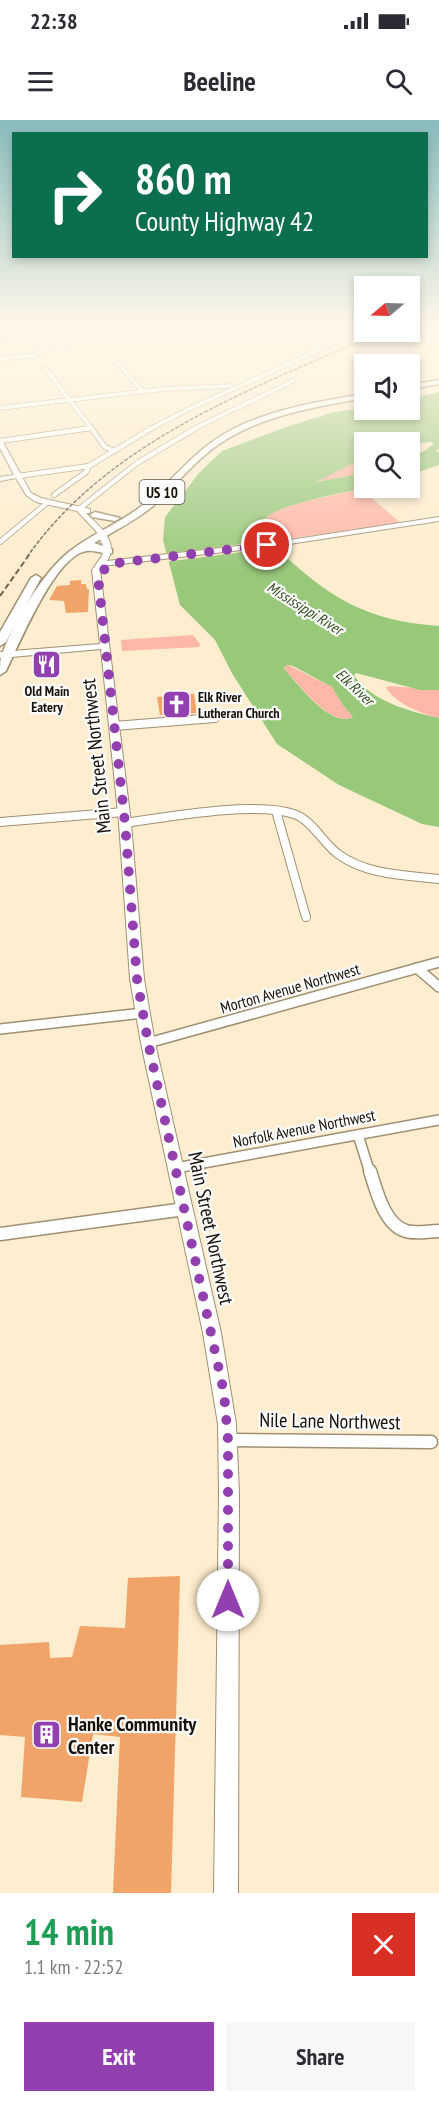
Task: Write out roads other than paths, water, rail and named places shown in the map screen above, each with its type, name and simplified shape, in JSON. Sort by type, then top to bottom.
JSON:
[{"type":"highway","name":"US 10","points":[[0,642],[42,571],[66,549],[105,532],[115,518],[145,497],[201,444],[229,425],[269,410]]},
{"type":"highway","name":"US 10","points":[[0,671],[4,654],[49,579],[76,551],[153,501],[203,452],[233,432],[282,413],[298,410]]},
{"type":"highway","points":[[95,515],[115,518]]},
{"type":"highway","points":[[76,551],[99,546],[112,553]]},
{"type":"street","points":[[77,410],[105,447],[115,451]]},
{"type":"street","points":[[0,478],[89,466],[188,410]]},
{"type":"street","points":[[79,509],[137,463],[181,435],[233,410]]},
{"type":"street","points":[[91,428],[0,442],[28,494],[95,515],[118,550],[112,553]]},
{"type":"street","points":[[54,495],[86,472],[89,466]]},
{"type":"street","points":[[0,542],[48,502]]},
{"type":"street","points":[[79,509],[105,532],[112,553],[127,562]]},
{"type":"street","points":[[105,564],[283,543],[439,519]]},
{"type":"street","name":"Main Street Northwest","points":[[112,553],[98,577],[124,817],[131,918],[143,1013],[224,1393],[228,1440],[226,1893]]},
{"type":"street","points":[[4,654],[106,646]]},
{"type":"street","points":[[114,726],[215,718]]},
{"type":"street","points":[[276,812],[306,917]]},
{"type":"street","points":[[0,822],[276,812],[302,817],[319,837],[341,856],[370,869],[391,875],[439,879]]},
{"type":"street","name":"Morton Avenue Northwest","points":[[148,1042],[439,962]]},
{"type":"street","points":[[417,968],[439,987]]},
{"type":"street","points":[[0,1029],[143,1013]]},
{"type":"street","name":"Norfolk Avenue Northwest","points":[[176,1168],[439,1120]]},
{"type":"street","points":[[358,1135],[390,1218],[402,1229],[412,1232],[439,1231]]},
{"type":"street","points":[[0,1234],[185,1209]]},
{"type":"street","name":"Nile Lane Northwest","points":[[228,1440],[431,1442]]},
{"type":"water","points":[[354,410],[354,420],[420,420],[420,410],[439,410],[439,449],[436,451],[439,453],[439,465],[420,472],[420,453],[433,444],[432,442],[420,443],[420,432],[354,432],[354,463],[316,482],[354,475],[354,491],[283,509],[265,519],[262,523],[262,531],[314,581],[350,604],[390,619],[439,626],[439,690],[420,690],[356,673],[354,675],[370,692],[392,704],[439,718],[439,827],[422,824],[339,785],[277,744],[233,675],[215,640],[180,605],[163,540],[165,517],[199,473],[222,451],[283,428],[334,412]],"holes":[[[293,666],[332,687],[353,717],[344,719],[325,711],[298,685],[284,667]]]},
{"type":"railway","points":[[27,557],[61,516],[100,480],[142,449],[211,410]]},
{"type":"railway","points":[[0,596],[29,555]]},
{"type":"place","name":"Old Main Eatery","points":[[47,664]]},
{"type":"place","name":"Elk River Lutheran Church","points":[[177,705]]},
{"type":"place","name":"Hanke Community Center","points":[[47,1735]]},
{"type":"water label","name":"Mississippi River","points":[[305,608]]},
{"type":"water label","name":"Elk River","points":[[355,687]]}]
